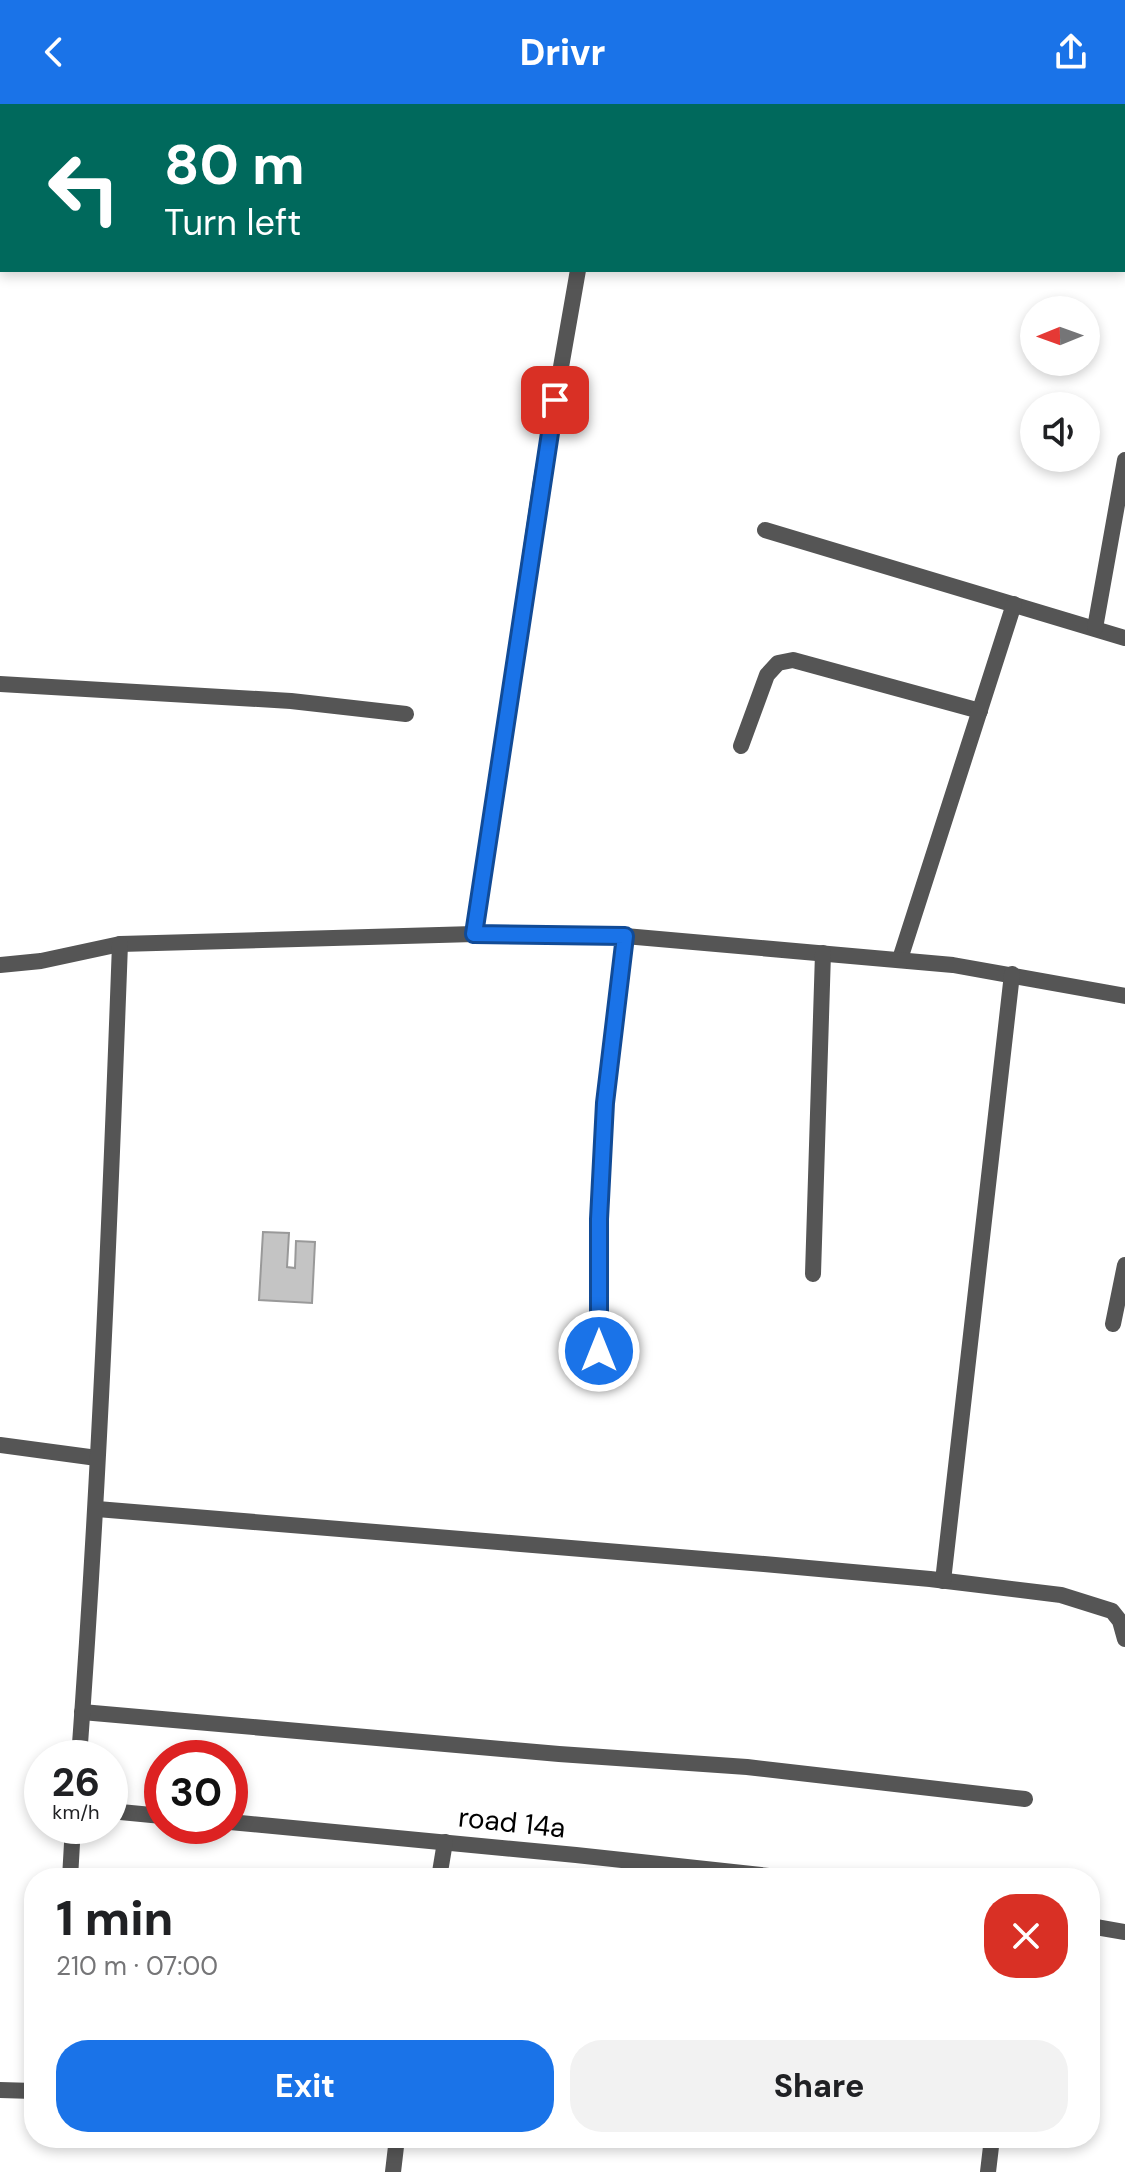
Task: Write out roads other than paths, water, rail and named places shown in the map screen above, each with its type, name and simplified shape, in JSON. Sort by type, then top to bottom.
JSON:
[{"type":"street","points":[[474,934],[541,481],[578,272]]},
{"type":"street","points":[[1095,628],[1125,460]]},
{"type":"street","points":[[765,530],[1125,638]]},
{"type":"street","points":[[900,959],[1014,604]]},
{"type":"street","points":[[741,746],[767,675],[778,663],[793,660],[980,711]]},
{"type":"street","points":[[0,684],[291,701],[406,714]]},
{"type":"street","points":[[0,965],[41,961],[120,944],[474,934],[625,936],[900,959],[1012,974],[1125,996]]},
{"type":"street","points":[[599,1351],[599,1219],[605,1103],[625,936]]},
{"type":"street","points":[[80,1740],[97,1509],[120,944]]},
{"type":"street","points":[[813,1274],[823,953]]},
{"type":"street","points":[[943,1581],[1012,974]]},
{"type":"street","points":[[1113,1324],[1125,1265]]},
{"type":"street","points":[[0,1445],[97,1458]]},
{"type":"street","points":[[97,1509],[943,1581],[1061,1595],[1112,1611],[1120,1621],[1125,1639]]},
{"type":"street","points":[[82,1712],[559,1754],[747,1767],[1025,1799]]},
{"type":"street","name":"road 14a","points":[[248,1824],[693,1868]]},
{"type":"street","points":[[441,1868],[445,1842]]},
{"type":"street","points":[[71,1868],[72,1844]]},
{"type":"street","points":[[1100,1928],[1125,1932]]},
{"type":"street","points":[[0,2090],[24,2092]]},
{"type":"street","points":[[393,2172],[396,2148]]},
{"type":"street","points":[[988,2172],[991,2148]]}]
